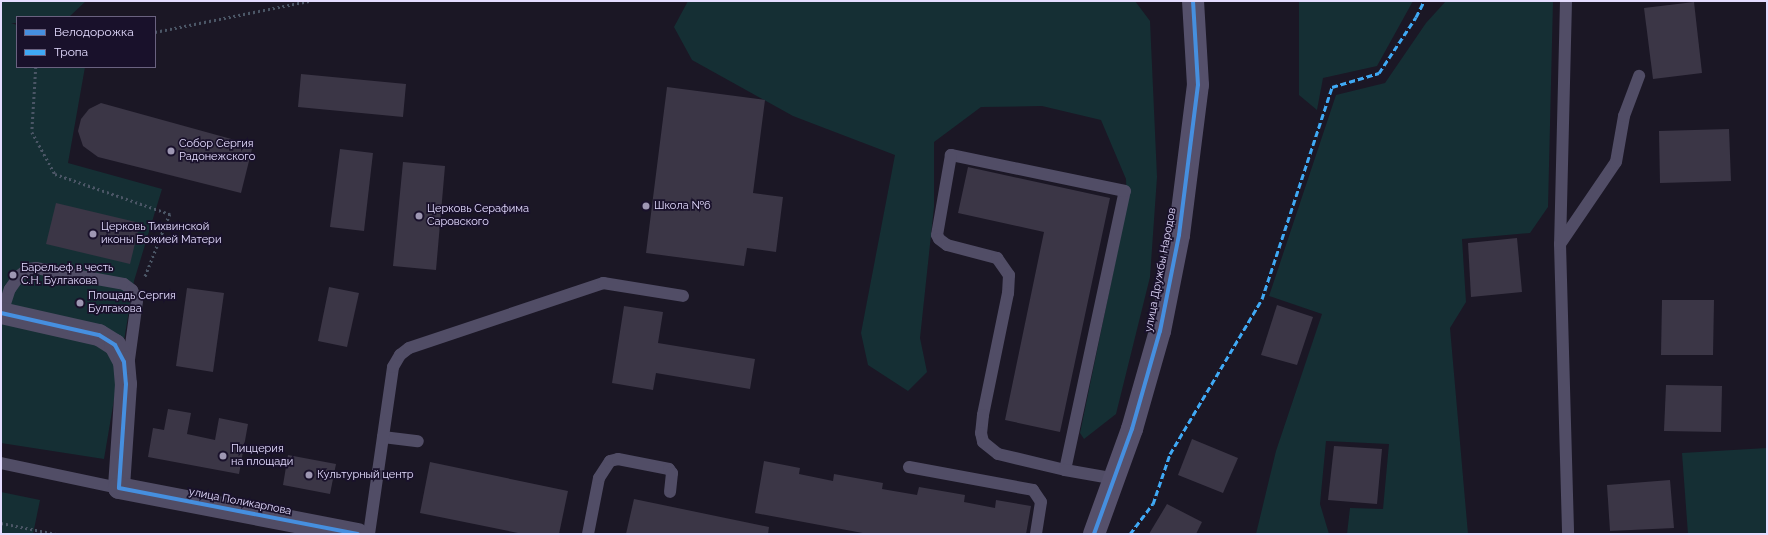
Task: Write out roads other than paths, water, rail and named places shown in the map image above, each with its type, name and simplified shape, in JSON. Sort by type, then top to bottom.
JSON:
[{"type":"street","name":"улица Дружбы Народов","points":[[1094,534],[1116,479],[1160,331],[1179,235],[1198,85],[1193,1]]},
{"type":"street","points":[[1,313],[68,327],[108,339],[115,345],[124,362],[126,384],[119,488]]},
{"type":"street","name":"улица Поликарпова","points":[[119,488],[358,534]]},
{"type":"lane","points":[[1566,1],[1560,244],[1568,534]]},
{"type":"lane","points":[[1560,244],[1616,162],[1624,116],[1639,76]]},
{"type":"lane","points":[[1065,470],[1125,191],[951,155],[937,235],[939,239],[947,245],[997,258],[1009,275],[1008,293],[983,415],[981,433],[983,442],[998,454],[1065,470],[1116,479]]},
{"type":"lane","points":[[1,313],[13,285],[22,273],[32,268],[124,284],[137,297],[126,384]]},
{"type":"lane","points":[[369,534],[393,367],[400,355],[409,348],[603,283],[683,296]]},
{"type":"lane","points":[[383,437],[418,441]]},
{"type":"lane","points":[[588,534],[599,478],[610,461],[618,459],[669,469],[672,473],[670,492]]},
{"type":"lane","points":[[1,463],[119,488]]},
{"type":"lane","points":[[909,467],[1033,490],[1041,502],[1036,534]]},
{"type":"place","name":"Собор Сергия Радонежского","points":[[171,151]]},
{"type":"place","name":"Школа №6","points":[[646,206]]},
{"type":"place","name":"Церковь Серафима Саровского","points":[[419,216]]},
{"type":"place","name":"Церковь Тихвинской иконы Божией Матери","points":[[93,234]]},
{"type":"place","name":"Барельеф в честь С.Н. Булгакова","points":[[13,275]]},
{"type":"place","name":"Площадь Сергия Булгакова","points":[[80,303]]},
{"type":"place","name":"Пиццерия на площади","points":[[223,456]]},
{"type":"place","name":"Культурный центр","points":[[309,475]]}]
